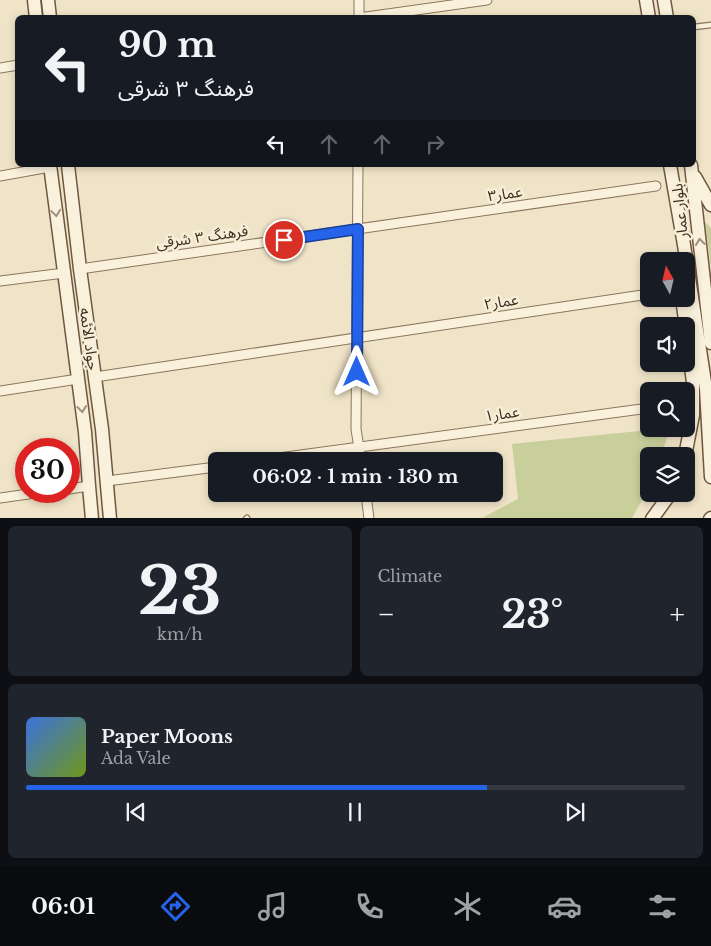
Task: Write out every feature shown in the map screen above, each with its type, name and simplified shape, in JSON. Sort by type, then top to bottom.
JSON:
[{"type":"street","points":[[34,0],[36,15]]},
{"type":"street","points":[[48,0],[50,15]]},
{"type":"street","points":[[359,0],[359,15]]},
{"type":"street","points":[[374,15],[488,0]]},
{"type":"street","points":[[646,0],[648,15]]},
{"type":"street","points":[[664,0],[666,15]]},
{"type":"street","points":[[0,68],[15,66]]},
{"type":"street","points":[[0,176],[45,167]]},
{"type":"street","name":"جواد الائمه","points":[[50,167],[85,432],[92,518]]},
{"type":"street","name":"جواد الائمه","points":[[68,167],[102,429],[110,518]]},
{"type":"street","points":[[358,167],[356,429],[360,452]]},
{"type":"street","name":"بلوار عمار","points":[[670,167],[706,389],[711,477]]},
{"type":"street","points":[[691,169],[711,206]]},
{"type":"street","name":"بلوار عمار","points":[[691,169],[711,343]]},
{"type":"street","name":"عمار۳","points":[[358,229],[656,186]]},
{"type":"street","name":"فرهنگ ۳ شرقی","points":[[80,269],[358,229]]},
{"type":"street","points":[[684,245],[684,252]]},
{"type":"street","points":[[0,281],[64,272]]},
{"type":"street","name":"عمار۲","points":[[95,377],[640,295]]},
{"type":"street","points":[[687,447],[693,414],[692,372]]},
{"type":"street","points":[[0,391],[78,379]]},
{"type":"street","name":"عمار۱","points":[[327,452],[640,409]]},
{"type":"street","points":[[106,481],[208,467]]},
{"type":"street","points":[[80,487],[88,486]]},
{"type":"street","points":[[0,498],[15,496]]},
{"type":"street","points":[[367,502],[369,518]]},
{"type":"street","points":[[652,518],[664,502]]},
{"type":"lane","points":[[696,27],[711,25]]},
{"type":"green space","points":[[705,222],[711,228],[711,267]]},
{"type":"green space","points":[[640,431],[640,437],[667,437],[664,447],[640,447],[641,502],[632,518],[482,518],[518,499],[512,444]]},
{"type":"route","points":[[284,240],[358,229],[357,372]]}]
